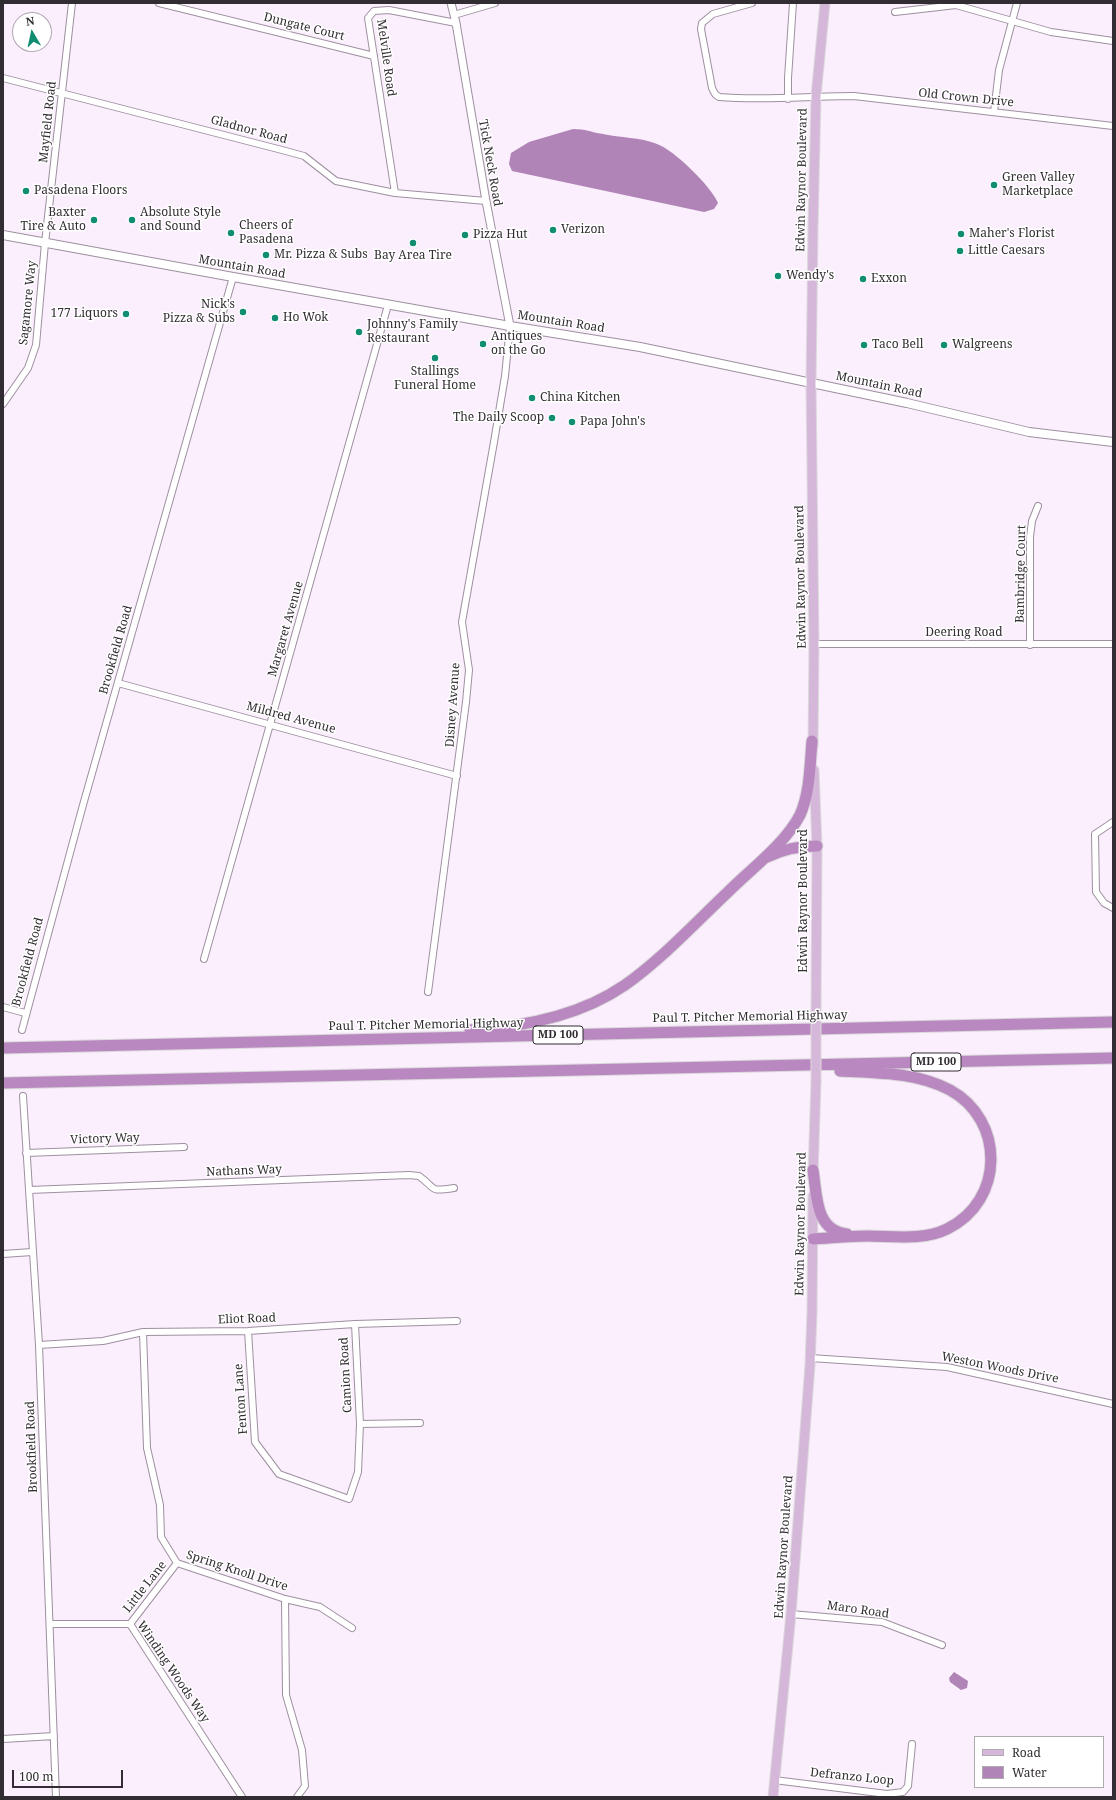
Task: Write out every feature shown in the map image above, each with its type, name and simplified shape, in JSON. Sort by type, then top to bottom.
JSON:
[{"type":"highway","points":[[206,1044],[475,1030],[527,1024],[558,1016],[600,999],[624,985],[648,966],[761,860],[794,825],[801,813],[806,794],[812,741]]},
{"type":"highway","points":[[761,860],[786,850],[804,846],[817,846]]},
{"type":"highway","name":"Paul T. Pitcher Memorial Highway","points":[[3,1048],[1113,1022]]},
{"type":"highway","name":"MD 100","points":[[3,1083],[1113,1058]]},
{"type":"highway","points":[[760,1067],[916,1078],[934,1082],[964,1099],[975,1110],[985,1125],[990,1141],[992,1158],[986,1188],[980,1199],[961,1221],[948,1229],[936,1234],[920,1237],[865,1236],[813,1239]]},
{"type":"highway","points":[[813,1170],[821,1215],[824,1223],[829,1228],[839,1233],[865,1236]]},
{"type":"main road","name":"Edwin Raynor Boulevard","points":[[772,1797],[791,1614],[812,1312],[813,1170],[816,1082],[817,846],[812,741],[814,644],[811,383],[816,96],[824,3]]},
{"type":"main road","name":"Mountain Road","points":[[3,235],[388,305],[640,347],[953,413],[1029,432],[1113,442]]},
{"type":"street","name":"Mayfield Road","points":[[45,243],[72,3]]},
{"type":"street","name":"Dungate Court","points":[[159,3],[374,56]]},
{"type":"street","name":"Tick Neck Road","points":[[451,3],[456,23],[486,201],[510,326]]},
{"type":"street","points":[[454,15],[495,3]]},
{"type":"street","name":"Old Crown Drive","points":[[752,3],[713,14],[702,23],[701,29],[714,94],[719,97],[788,99],[816,96],[854,96],[1113,126]]},
{"type":"street","points":[[788,99],[793,3]]},
{"type":"street","points":[[994,112],[999,70],[1017,3]]},
{"type":"street","points":[[895,12],[956,6],[1051,32],[1113,41]]},
{"type":"street","name":"Melville Road","points":[[395,193],[368,18],[374,11],[389,10],[456,23]]},
{"type":"street","name":"Gladnor Road","points":[[3,78],[304,156],[336,181],[395,193],[486,201]]},
{"type":"street","name":"Sagamore Way","points":[[3,404],[28,368],[36,345],[45,243]]},
{"type":"street","name":"Brookfield Road","points":[[22,1030],[25,1013],[233,277]]},
{"type":"street","name":"Margaret Avenue","points":[[204,959],[388,305]]},
{"type":"street","name":"Disney Avenue","points":[[428,992],[457,776],[469,670],[462,622],[505,376],[510,326]]},
{"type":"street","name":"Bambridge Court","points":[[1030,644],[1030,537],[1032,521],[1038,506]]},
{"type":"street","name":"Deering Road","points":[[814,644],[1113,644]]},
{"type":"street","name":"Mildred Avenue","points":[[118,683],[457,776]]},
{"type":"street","points":[[1113,822],[1095,834],[1096,892],[1104,903],[1113,908]]},
{"type":"street","points":[[3,1007],[25,1013]]},
{"type":"street","name":"Brookfield Road","points":[[22,1096],[39,1345],[51,1624],[56,1797]]},
{"type":"street","name":"Victory Way","points":[[26,1153],[184,1147]]},
{"type":"street","name":"Nathans Way","points":[[29,1190],[410,1175],[419,1176],[432,1189],[437,1191],[454,1188]]},
{"type":"street","points":[[3,1254],[32,1252]]},
{"type":"street","name":"Eliot Road","points":[[39,1345],[103,1341],[142,1332],[248,1332],[355,1324],[457,1321]]},
{"type":"street","name":"Camion Road","points":[[355,1324],[360,1424]]},
{"type":"street","name":"Spring Knoll Drive","points":[[142,1332],[146,1448],[160,1505],[161,1537],[178,1563],[285,1599],[320,1607],[352,1628]]},
{"type":"street","name":"Fenton Lane","points":[[248,1332],[255,1442],[279,1474],[349,1498],[358,1472],[360,1424]]},
{"type":"street","name":"Weston Woods Drive","points":[[810,1358],[948,1367],[1113,1404]]},
{"type":"street","points":[[360,1424],[420,1423]]},
{"type":"street","name":"Little Lane","points":[[130,1624],[178,1563]]},
{"type":"street","points":[[285,1599],[286,1696],[302,1750],[305,1786],[297,1797]]},
{"type":"street","name":"Maro Road","points":[[791,1614],[882,1622],[942,1646]]},
{"type":"street","name":"Winding Woods Way","points":[[51,1624],[130,1624],[242,1797]]},
{"type":"street","points":[[3,1739],[54,1736]]},
{"type":"street","name":"Defranzo Loop","points":[[774,1780],[887,1794],[903,1792],[908,1786],[912,1744]]},
{"type":"water","points":[[573,129],[644,140],[657,144],[673,153],[691,169],[708,187],[718,203],[714,209],[704,212],[512,171],[509,164],[511,153],[529,142]]},
{"type":"water","points":[[954,1672],[968,1681],[967,1688],[961,1690],[950,1682],[949,1678]]},
{"type":"place","name":"Green Valley Marketplace","points":[[994,185]]},
{"type":"place","name":"Pasadena Floors","points":[[26,191]]},
{"type":"place","name":"Baxter Tire & Auto","points":[[94,220]]},
{"type":"place","name":"Absolute Style and Sound","points":[[132,220]]},
{"type":"place","name":"Verizon","points":[[553,230]]},
{"type":"place","name":"Cheers of Pasadena","points":[[231,233]]},
{"type":"place","name":"Maher's Florist","points":[[961,234]]},
{"type":"place","name":"Pizza Hut","points":[[465,235]]},
{"type":"place","name":"Bay Area Tire","points":[[413,243]]},
{"type":"place","name":"Little Caesars","points":[[960,251]]},
{"type":"place","name":"Mr. Pizza & Subs","points":[[266,255]]},
{"type":"place","name":"Wendy's","points":[[778,276]]},
{"type":"place","name":"Exxon","points":[[863,279]]},
{"type":"place","name":"Nick's Pizza & Subs","points":[[243,312]]},
{"type":"place","name":"177 Liquors","points":[[126,314]]},
{"type":"place","name":"Ho Wok","points":[[275,318]]},
{"type":"place","name":"Johnny's Family Restaurant","points":[[359,332]]},
{"type":"place","name":"Antiques on the Go","points":[[483,344]]},
{"type":"place","name":"Taco Bell","points":[[864,345]]},
{"type":"place","name":"Walgreens","points":[[944,345]]},
{"type":"place","name":"Stallings Funeral Home","points":[[435,358]]},
{"type":"place","name":"China Kitchen","points":[[532,398]]},
{"type":"place","name":"The Daily Scoop","points":[[552,418]]},
{"type":"place","name":"Papa John's","points":[[572,422]]}]
